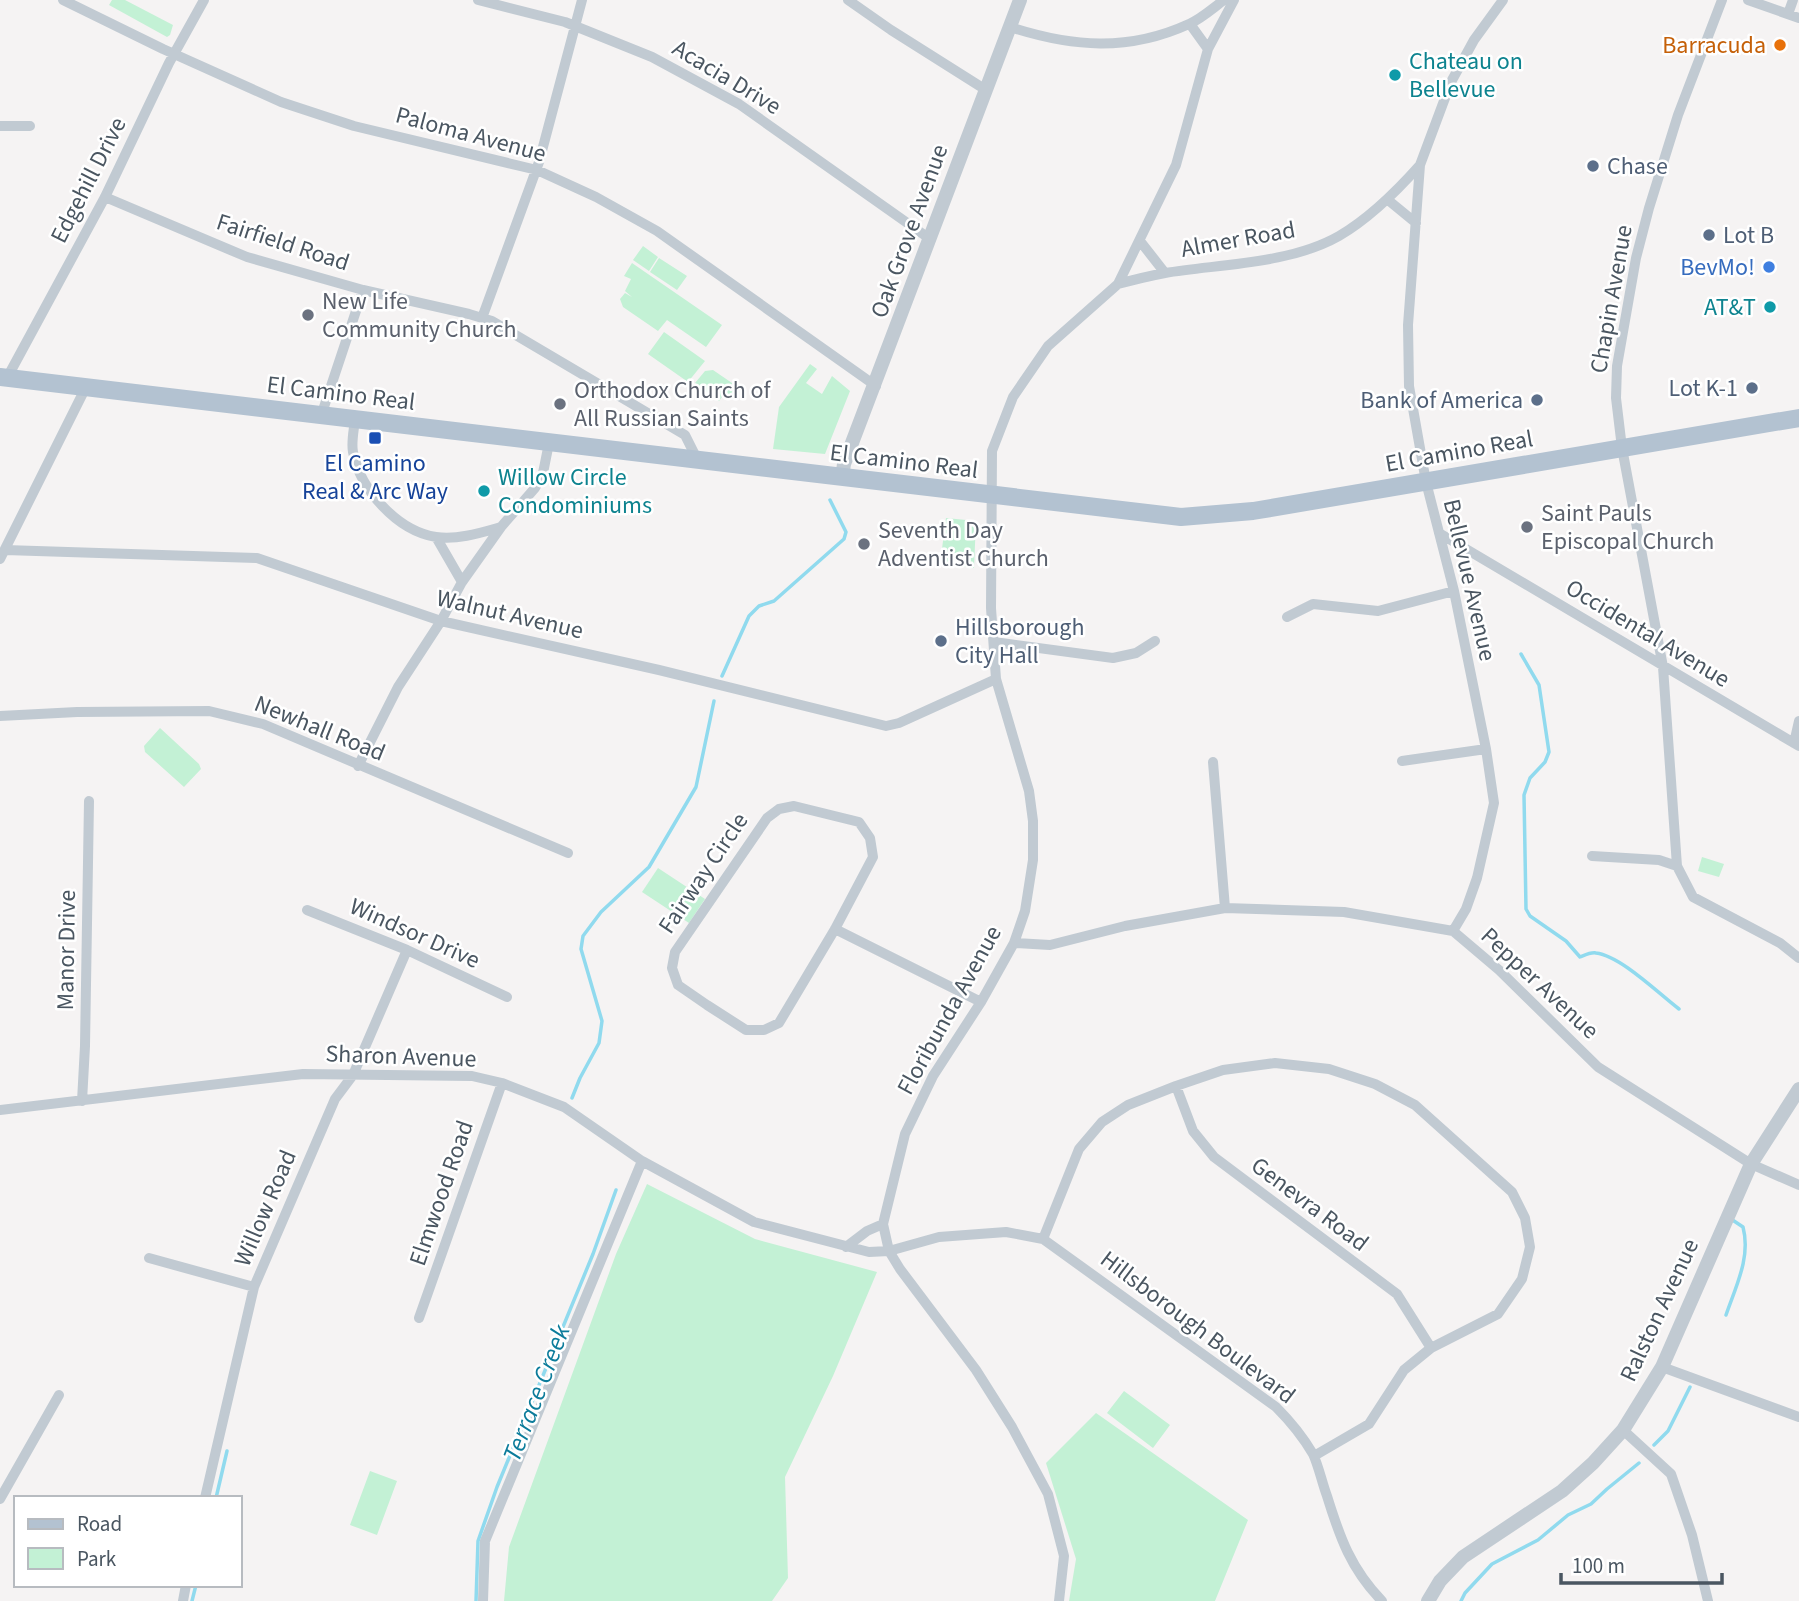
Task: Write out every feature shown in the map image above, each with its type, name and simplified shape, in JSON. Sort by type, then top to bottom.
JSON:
[{"type":"main road","name":"El Camino Real","points":[[4,378],[1158,516],[1205,516],[1253,511],[1799,418]]},
{"type":"street","name":"Paloma Avenue","points":[[63,0],[281,102],[354,126],[537,170],[596,197],[657,231],[876,386]]},
{"type":"street","name":"Edgehill Drive","points":[[4,378],[105,197],[174,54],[204,0]]},
{"type":"street","name":"Acacia Drive","points":[[478,0],[565,22],[652,57],[739,104],[930,239]]},
{"type":"street","points":[[482,318],[537,170],[582,0]]},
{"type":"street","points":[[848,0],[986,90]]},
{"type":"street","name":"Oak Grove Avenue","points":[[842,478],[844,464],[876,386],[1020,0]]},
{"type":"street","points":[[1010,27],[1043,38],[1112,44],[1142,40],[1190,24],[1224,0]]},
{"type":"street","name":"Floribunda Avenue","points":[[1059,1601],[1064,1556],[1048,1494],[1012,1427],[976,1370],[889,1251],[883,1224],[905,1134],[933,1076],[981,1002],[1014,943],[1025,911],[1033,860],[1033,821],[1029,791],[996,679],[991,608],[992,451],[1013,397],[1048,345],[1118,284],[1176,165],[1208,49],[1234,0]]},
{"type":"street","name":"Bellevue Avenue","points":[[1453,931],[1466,909],[1477,878],[1494,803],[1486,749],[1454,591],[1426,482],[1409,386],[1408,325],[1420,165],[1451,82],[1474,40],[1503,0]]},
{"type":"street","name":"Chapin Avenue","points":[[1676,866],[1663,667],[1622,448],[1616,398],[1617,366],[1636,258],[1678,115],[1722,0]]},
{"type":"street","points":[[1748,0],[1793,16],[1793,0]]},
{"type":"street","points":[[1190,24],[1208,49]]},
{"type":"street","points":[[0,126],[30,126]]},
{"type":"street","name":"Almer Road","points":[[1118,284],[1165,273],[1295,253],[1338,237],[1388,201],[1420,165]]},
{"type":"street","name":"Fairfield Road","points":[[105,197],[247,257],[363,290],[492,321],[685,435],[698,460]]},
{"type":"street","points":[[1388,201],[1416,223]]},
{"type":"street","name":"Almer Road","points":[[1140,242],[1165,273]]},
{"type":"street","points":[[321,415],[363,290]]},
{"type":"street","points":[[3,554],[86,387]]},
{"type":"street","points":[[355,419],[352,449],[360,474],[377,502],[404,524],[436,537],[468,536],[501,527]]},
{"type":"street","points":[[358,766],[398,687],[441,621],[462,582],[501,527],[535,488],[542,473],[549,443]]},
{"type":"street","name":"Occidental Avenue","points":[[1439,533],[1797,745]]},
{"type":"street","points":[[436,537],[462,582]]},
{"type":"street","name":"Walnut Avenue","points":[[3,554],[257,558],[441,621],[659,670],[886,726],[899,723],[996,679]]},
{"type":"street","points":[[1287,617],[1313,604],[1378,611],[1454,591]]},
{"type":"street","points":[[994,642],[1112,658],[1136,653],[1155,641]]},
{"type":"street","name":"Newhall Road","points":[[0,716],[77,712],[209,711],[263,724],[568,853]]},
{"type":"street","points":[[1797,745],[1799,721]]},
{"type":"street","points":[[1402,761],[1486,749]]},
{"type":"street","points":[[1213,762],[1225,908]]},
{"type":"street","name":"Manor Drive","points":[[82,1101],[89,801]]},
{"type":"street","name":"Fairway Circle","points":[[794,806],[859,822],[870,838],[873,857],[835,929],[779,1023],[764,1030],[746,1030],[707,1005],[678,985],[672,968],[675,952],[767,818],[779,809],[794,806]]},
{"type":"street","points":[[1592,856],[1659,860],[1676,866],[1693,897],[1780,943],[1799,958]]},
{"type":"street","name":"Pepper Avenue","points":[[1014,943],[1050,945],[1125,926],[1225,908],[1344,912],[1453,931],[1499,970],[1598,1066],[1751,1164],[1799,1185]]},
{"type":"street","name":"Windsor Drive","points":[[307,910],[407,950],[507,997]]},
{"type":"street","points":[[835,929],[981,1002]]},
{"type":"street","name":"Willow Road","points":[[205,1496],[254,1287],[335,1099],[353,1075],[407,950]]},
{"type":"street","points":[[1044,1239],[1079,1149],[1102,1122],[1128,1105],[1176,1086],[1223,1070],[1275,1063],[1329,1069],[1375,1084],[1415,1105],[1512,1192],[1525,1218],[1530,1247],[1521,1279],[1498,1314],[1431,1348],[1404,1370],[1369,1424],[1314,1456]]},
{"type":"street","name":"Sharon Avenue","points":[[0,1110],[303,1074],[472,1076],[502,1083],[564,1107],[642,1161],[754,1222],[869,1252],[889,1251]]},
{"type":"street","name":"Elmwood Road","points":[[419,1318],[502,1083]]},
{"type":"street","name":"Genevra Road","points":[[1176,1086],[1193,1131],[1214,1157],[1397,1294],[1431,1348]]},
{"type":"street","name":"Ralston Avenue","points":[[1429,1601],[1440,1581],[1464,1557],[1562,1491],[1593,1463],[1623,1430],[1662,1367],[1751,1164],[1799,1089]]},
{"type":"street","points":[[483,1601],[485,1541],[642,1161]]},
{"type":"street","points":[[846,1247],[867,1231],[883,1224]]},
{"type":"street","name":"Hillsborough Boulevard","points":[[889,1251],[939,1237],[1006,1232],[1044,1239],[1276,1407],[1291,1422],[1314,1456],[1346,1552],[1370,1589],[1382,1601]]},
{"type":"street","points":[[149,1258],[254,1287]]},
{"type":"street","points":[[1662,1367],[1799,1418]]},
{"type":"street","points":[[0,1499],[60,1395]]},
{"type":"street","points":[[1623,1430],[1671,1474],[1692,1535],[1708,1601]]},
{"type":"green space","points":[[112,0],[125,0],[173,25],[170,35],[167,37],[109,5]]},
{"type":"green space","points":[[643,246],[658,257],[649,271],[633,260]]},
{"type":"green space","points":[[659,258],[687,276],[677,290],[650,272]]},
{"type":"green space","points":[[632,263],[722,325],[706,347],[667,320],[658,331],[623,307],[620,299],[625,293],[632,297],[625,291],[631,279],[624,276]]},
{"type":"green space","points":[[664,332],[705,361],[688,382],[648,354]]},
{"type":"green space","points":[[810,364],[817,369],[806,383],[822,394],[832,376],[850,391],[825,454],[773,449],[779,407]]},
{"type":"green space","points":[[713,370],[732,383],[733,391],[729,397],[722,397],[719,401],[695,383],[705,371]]},
{"type":"green space","points":[[946,518],[976,521],[974,568],[940,564]]},
{"type":"green space","points":[[160,728],[199,764],[201,769],[184,787],[145,752],[144,746]]},
{"type":"green space","points":[[1702,857],[1724,864],[1719,877],[1698,871]]},
{"type":"green space","points":[[658,868],[705,899],[689,923],[642,892]]},
{"type":"green space","points":[[647,1184],[755,1239],[877,1272],[833,1376],[785,1477],[788,1578],[772,1601],[504,1601],[509,1547],[616,1254]]},
{"type":"green space","points":[[1124,1391],[1170,1425],[1153,1448],[1107,1413]]},
{"type":"green space","points":[[1096,1413],[1248,1520],[1215,1601],[1069,1601],[1076,1559],[1046,1463]]},
{"type":"green space","points":[[370,1471],[397,1481],[377,1535],[350,1525]]},
{"type":"waterway","name":"Terrace Creek","points":[[722,676],[749,616],[759,606],[774,601],[844,539],[846,532],[830,500]]},
{"type":"waterway","points":[[1521,654],[1539,685],[1549,752],[1545,762],[1530,778],[1524,795],[1526,909],[1530,916],[1566,941],[1580,957],[1596,953],[1617,961],[1679,1009]]},
{"type":"waterway","name":"Terrace Creek","points":[[572,1098],[599,1043],[602,1021],[581,949],[583,936],[601,912],[649,867],[696,787],[714,701]]},
{"type":"waterway","name":"Terrace Creek","points":[[476,1601],[478,1541],[616,1190]]},
{"type":"waterway","points":[[1726,1315],[1741,1271],[1745,1249],[1743,1227],[1731,1219]]},
{"type":"waterway","points":[[1654,1445],[1668,1431],[1690,1387]]},
{"type":"waterway","points":[[216,1496],[227,1451]]},
{"type":"waterway","points":[[1461,1601],[1492,1564],[1538,1540],[1568,1515],[1591,1504],[1639,1463]]},
{"type":"waterway","points":[[192,1601],[196,1587]]},
{"type":"place","name":"Barracuda","points":[[1780,45]]},
{"type":"place","name":"Chateau on Bellevue","points":[[1395,75]]},
{"type":"place","name":"Chase","points":[[1593,166]]},
{"type":"place","name":"Lot B","points":[[1709,235]]},
{"type":"place","name":"BevMo!","points":[[1769,267]]},
{"type":"place","name":"AT&T","points":[[1770,307]]},
{"type":"place","name":"New Life Community Church","points":[[308,315]]},
{"type":"place","name":"Lot K-1","points":[[1752,388]]},
{"type":"place","name":"Bank of America","points":[[1537,400]]},
{"type":"place","name":"Orthodox Church of All Russian Saints","points":[[560,404]]},
{"type":"place","name":"El Camino Real & Arc Way","points":[[375,438]]},
{"type":"place","name":"Willow Circle Condominiums","points":[[484,491]]},
{"type":"place","name":"Saint Pauls Episcopal Church","points":[[1527,527]]},
{"type":"place","name":"Seventh Day Adventist Church","points":[[864,544]]},
{"type":"place","name":"Hillsborough City Hall","points":[[941,641]]}]
